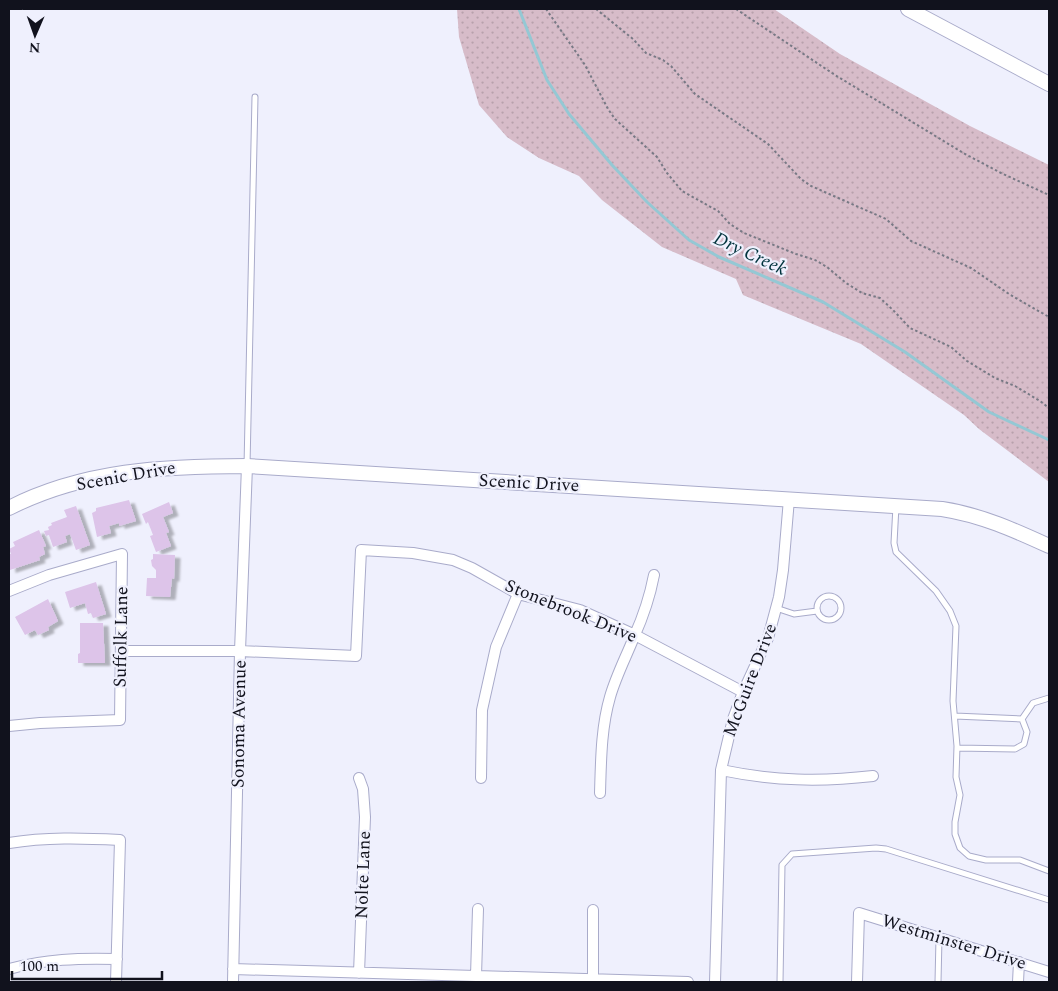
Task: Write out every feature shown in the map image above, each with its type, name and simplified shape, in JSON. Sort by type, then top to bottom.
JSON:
[{"type":"main road","points":[[908,9],[1049,84]]},
{"type":"main road","name":"Scenic Drive","points":[[9,508],[52,490],[122,472],[187,466],[247,466],[942,509],[984,518],[1009,527],[1049,546]]},
{"type":"street","name":"Sonoma Avenue","points":[[233,982],[240,651],[247,466]]},
{"type":"street","name":"McGuire Drive","points":[[715,982],[721,770],[733,719],[743,692],[768,638],[776,608],[783,570],[788,499]]},
{"type":"street","name":"Stonebrook Drive","points":[[240,651],[356,656],[361,550],[413,552],[453,560],[472,568],[518,594],[580,610],[635,635],[743,692]]},
{"type":"street","name":"Suffolk Lane","points":[[9,591],[49,576],[122,554],[120,720],[9,726]]},
{"type":"street","points":[[600,793],[602,740],[610,698],[618,672],[649,599],[654,575]]},
{"type":"street","points":[[481,778],[480,737],[482,710],[496,647],[518,594]]},
{"type":"street","points":[[121,651],[240,651]]},
{"type":"street","points":[[721,770],[746,776],[803,781],[840,780],[873,776]]},
{"type":"street","name":"Nolte Lane","points":[[359,778],[363,789],[365,817],[359,972]]},
{"type":"street","points":[[9,843],[60,837],[120,840],[116,982]]},
{"type":"street","points":[[476,976],[478,909]]},
{"type":"street","points":[[593,910],[593,980]]},
{"type":"street","name":"Westminster Drive","points":[[856,982],[859,914],[1049,972]]},
{"type":"street","points":[[9,970],[54,959],[117,959]]},
{"type":"street","points":[[1018,982],[1019,962]]},
{"type":"street","points":[[233,969],[688,982]]},
{"type":"lane","points":[[247,466],[255,97]]},
{"type":"lane","points":[[896,506],[894,543],[896,552],[936,591],[950,611],[956,626],[953,701],[957,748],[956,777],[960,795],[955,822],[955,834],[960,848],[969,856],[986,860],[1020,860],[1049,871]]},
{"type":"lane","points":[[825,596],[834,597],[840,604],[839,613],[832,619],[823,618],[817,611],[818,602],[825,596]]},
{"type":"lane","points":[[776,608],[794,614],[817,611]]},
{"type":"lane","points":[[1022,719],[1033,703],[1049,698]]},
{"type":"lane","points":[[955,716],[1022,719]]},
{"type":"lane","points":[[957,748],[1015,749],[1024,744],[1027,732],[1022,719]]},
{"type":"lane","points":[[780,982],[782,865],[792,854],[876,848],[1049,900]]},
{"type":"lane","points":[[938,982],[940,938]]},
{"type":"path","points":[[546,9],[585,65],[615,119],[657,158],[666,173],[682,191],[718,211],[730,224],[744,232],[815,260],[862,293],[880,298],[910,328],[951,347],[988,374],[1015,386],[1049,408]]},
{"type":"path","points":[[596,9],[646,53],[663,60],[671,66],[695,94],[768,144],[811,186],[886,219],[911,241],[971,268],[1009,294],[1049,316]]},
{"type":"path","points":[[736,9],[835,75],[966,154],[1049,195]]},
{"type":"shaded area","points":[[457,9],[774,9],[840,54],[970,126],[1049,165],[1049,482],[979,429],[964,415],[861,344],[743,295],[736,279],[662,247],[602,200],[579,176],[539,158],[507,137],[479,105],[459,37]]},
{"type":"building","points":[[129,500],[136,521],[119,526],[119,523],[109,526],[111,533],[97,537],[92,513],[96,511],[96,508]]},
{"type":"building","points":[[169,502],[173,513],[163,517],[169,532],[166,533],[171,546],[156,552],[150,536],[153,535],[148,522],[146,524],[142,514]]},
{"type":"building","points":[[76,506],[90,545],[76,550],[70,534],[65,536],[67,542],[53,547],[49,535],[46,536],[44,531],[49,530],[48,527],[52,525],[51,523],[67,517],[64,510]]},
{"type":"building","points":[[39,530],[46,546],[43,547],[45,554],[39,557],[40,560],[10,570],[9,554],[11,554],[9,549],[15,546],[13,542]]},
{"type":"building","points":[[153,554],[175,555],[174,579],[172,578],[170,597],[146,596],[147,578],[156,578],[156,570],[152,566],[151,560],[153,559]]},
{"type":"building","points":[[96,582],[106,614],[93,618],[91,613],[88,614],[85,603],[70,608],[65,592]]},
{"type":"building","points":[[48,599],[58,621],[48,627],[49,630],[38,635],[35,630],[25,635],[15,617]]},
{"type":"building","points":[[80,623],[103,623],[105,663],[78,663]]},
{"type":"waterway","name":"Dry Creek","points":[[519,9],[547,80],[569,114],[612,165],[647,202],[689,240],[719,257],[823,302],[905,352],[989,412],[1049,440]]}]
